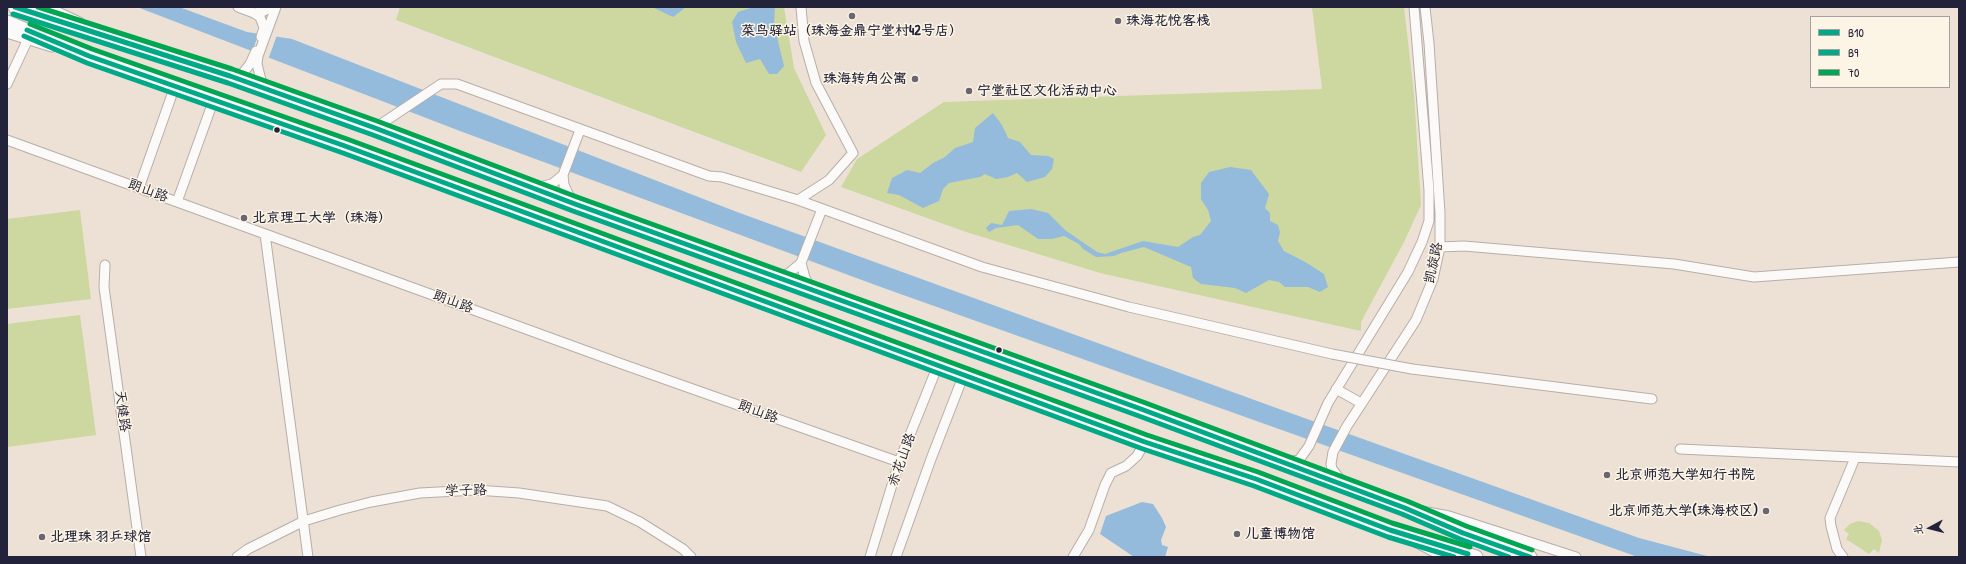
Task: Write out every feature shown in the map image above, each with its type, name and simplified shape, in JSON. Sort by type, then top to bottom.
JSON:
[{"type":"highway","points":[[15,7],[267,89],[575,204],[1134,406],[1405,508],[1463,533],[1530,557]]},
{"type":"highway","points":[[7,22],[89,56],[345,146],[1145,442],[1256,479],[1390,530],[1476,557]]},
{"type":"main road","points":[[45,7],[97,33]]},
{"type":"main road","points":[[7,32],[89,56]]},
{"type":"street","points":[[238,7],[260,17],[266,29]]},
{"type":"street","points":[[254,13],[262,12],[272,7]]},
{"type":"street","points":[[230,76],[243,73],[256,55],[276,7]]},
{"type":"street","points":[[798,200],[829,180],[853,153],[816,83],[804,41],[801,7]]},
{"type":"street","name":"凯旋路","points":[[1280,462],[1299,460],[1309,446],[1336,389],[1408,272],[1422,242],[1429,221],[1429,190],[1414,7]]},
{"type":"street","name":"凯旋路","points":[[1346,487],[1332,469],[1331,464],[1333,452],[1361,403],[1416,320],[1433,279],[1440,247],[1440,213],[1429,43],[1425,7]]},
{"type":"street","points":[[7,84],[28,39]]},
{"type":"street","points":[[256,55],[261,80],[267,89]]},
{"type":"street","points":[[374,128],[400,113],[420,97],[442,84],[457,84],[709,176],[722,177],[798,200],[982,267],[1129,307],[1332,354],[1412,369],[1652,399]]},
{"type":"street","points":[[138,188],[175,86]]},
{"type":"street","points":[[177,202],[214,100]]},
{"type":"street","points":[[575,204],[570,198],[564,185],[564,173],[580,130]]},
{"type":"street","name":"朗山路","points":[[7,140],[622,364],[899,462]]},
{"type":"street","points":[[535,188],[552,184],[564,173]]},
{"type":"street","points":[[775,276],[788,274],[800,263],[822,209]]},
{"type":"street","points":[[265,234],[308,557]]},
{"type":"street","points":[[1440,247],[1464,246],[1674,264],[1754,277],[1959,262]]},
{"type":"street","points":[[800,263],[805,278],[811,289]]},
{"type":"street","name":"天健路","points":[[105,265],[104,287],[141,557]]},
{"type":"street","name":"赤花山路","points":[[870,557],[899,462],[938,365]]},
{"type":"street","points":[[896,557],[931,459],[964,374]]},
{"type":"street","points":[[1336,389],[1361,403]]},
{"type":"street","points":[[1073,557],[1089,530],[1105,485],[1111,473],[1126,466],[1138,456],[1145,442]]},
{"type":"street","points":[[1680,449],[1959,462]]},
{"type":"street","points":[[1843,557],[1837,548],[1830,518],[1855,458]]},
{"type":"street","name":"学子路","points":[[237,557],[248,549],[304,521],[371,502],[420,493],[476,490],[512,493],[607,506],[640,522],[683,549],[691,557]]},
{"type":"street","points":[[1405,508],[1450,516],[1576,557]]},
{"type":"street","points":[[1390,530],[1444,557]]},
{"type":"green space","points":[[400,7],[784,7],[794,68],[826,135],[801,172],[396,20]]},
{"type":"green space","points":[[1312,7],[1404,7],[1414,94],[1421,205],[1404,242],[1361,322],[1361,331],[1100,273],[966,232],[841,187],[857,159],[944,102],[1322,89]]},
{"type":"green space","points":[[80,210],[91,299],[7,309],[7,219]]},
{"type":"green space","points":[[80,315],[96,435],[7,447],[7,324]]},
{"type":"green space","points":[[1858,521],[1869,523],[1879,531],[1882,540],[1879,553],[1874,549],[1869,554],[1846,539],[1849,534],[1844,530],[1850,524]]},
{"type":"water","points":[[137,7],[179,7],[247,32],[292,39],[737,212],[1639,538],[1711,557],[1635,556],[878,286],[460,131]]},
{"type":"water","points":[[652,7],[686,7],[673,17]]},
{"type":"water","points":[[754,7],[775,7],[774,24],[784,66],[777,74],[769,74],[760,59],[746,63],[736,42],[732,22],[738,12]]},
{"type":"water","points":[[993,113],[1002,125],[1008,138],[1020,142],[1031,155],[1048,156],[1054,159],[1052,169],[1045,177],[1027,182],[1017,173],[1008,177],[996,179],[985,174],[980,177],[949,183],[943,189],[939,201],[923,208],[899,195],[887,193],[892,178],[907,170],[920,173],[933,163],[945,157],[955,148],[973,142],[975,128]]},
{"type":"water","points":[[1230,167],[1251,170],[1269,194],[1265,208],[1270,213],[1270,221],[1278,225],[1280,232],[1278,241],[1284,251],[1324,274],[1328,287],[1320,292],[1308,287],[1285,287],[1279,282],[1269,280],[1246,293],[1235,288],[1201,284],[1193,278],[1191,267],[1144,247],[1114,256],[1096,257],[1083,249],[1079,244],[1064,236],[1052,239],[1038,239],[1018,225],[996,228],[989,232],[986,228],[991,223],[1002,225],[1009,211],[1031,209],[1048,213],[1065,230],[1097,252],[1105,254],[1143,241],[1178,247],[1193,237],[1200,235],[1211,221],[1208,210],[1201,199],[1201,183],[1209,172]]},
{"type":"water","points":[[1142,502],[1153,504],[1166,527],[1161,540],[1162,545],[1168,547],[1165,557],[1134,557],[1100,534],[1106,516]]},
{"type":"pier","points":[[259,32],[277,35],[268,60],[252,53]]},
{"type":"transit line","name":"B10","points":[[15,7],[230,76],[375,128],[575,204],[1141,409],[1405,508],[1463,533],[1530,557]]},
{"type":"transit line","name":"70","points":[[38,7],[232,69],[377,121],[577,197],[1143,402],[1407,501],[1466,526],[1532,550]]},
{"type":"transit line","name":"B9","points":[[13,14],[228,83],[373,135],[573,211],[1139,416],[1402,514],[1460,539],[1509,557]]},
{"type":"transit line","name":"70","points":[[30,24],[92,49],[347,139],[1147,435],[1258,472],[1392,523],[1470,547]]},
{"type":"transit line","name":"B10","points":[[27,30],[89,56],[345,146],[1145,442],[1256,479],[1390,530],[1468,554]]},
{"type":"transit line","name":"B9","points":[[24,36],[87,63],[343,153],[1143,449],[1254,486],[1388,537],[1454,557]]},
{"type":"place","name":"菜鸟驿站（珠海金鼎宁堂村42号店）","points":[[852,16]]},
{"type":"place","name":"珠海花悦客栈","points":[[1118,21]]},
{"type":"place","name":"珠海转角公寓","points":[[915,79]]},
{"type":"place","name":"宁堂社区文化活动中心","points":[[969,91]]},
{"type":"place","name":"北京理工大学（珠海）","points":[[244,218]]},
{"type":"place","name":"北京师范大学知行书院","points":[[1607,475]]},
{"type":"place","name":"北京师范大学(珠海校区)","points":[[1766,511]]},
{"type":"place","name":"儿童博物馆","points":[[1237,534]]},
{"type":"place","name":"北理珠 羽乒球馆","points":[[42,537]]}]
